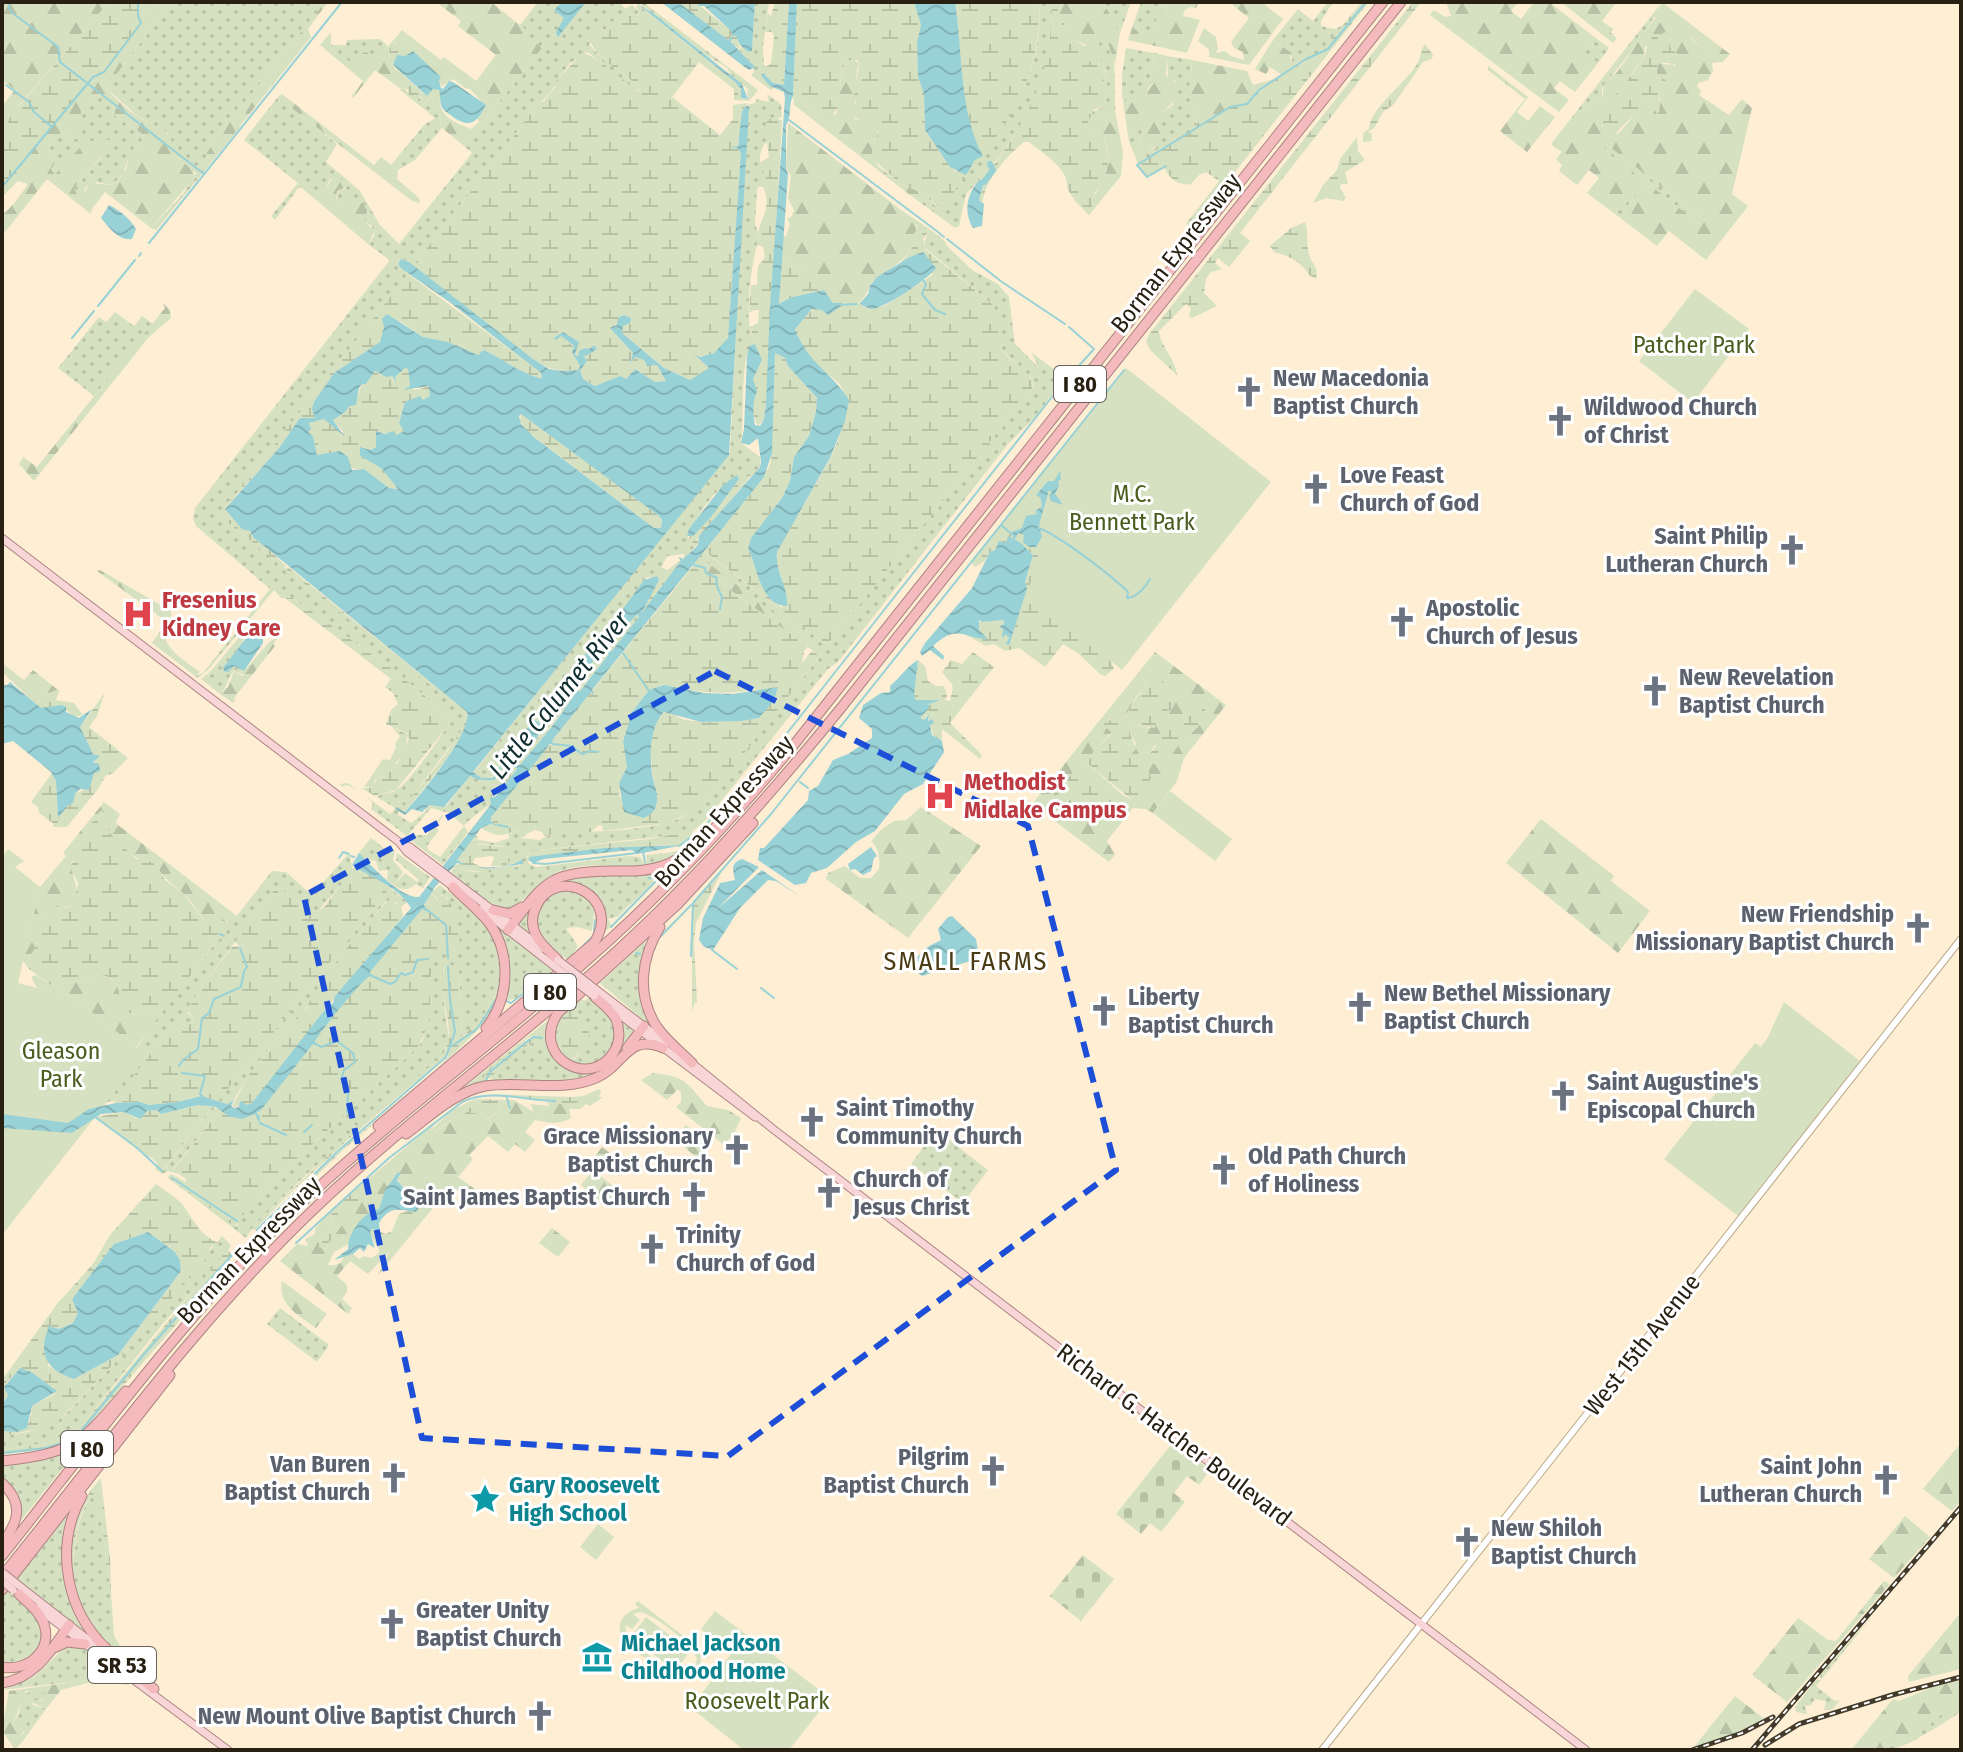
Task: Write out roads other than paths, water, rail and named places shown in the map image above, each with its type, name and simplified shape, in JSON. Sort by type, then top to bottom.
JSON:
[{"type":"highway","name":"Borman Expressway","points":[[2,1556],[172,1342],[243,1261],[305,1199],[390,1124],[609,940],[695,858],[777,766],[1383,2]]},
{"type":"highway","name":"Borman Expressway","points":[[2,1577],[210,1317],[300,1223],[363,1163],[618,950],[714,856],[804,753],[1401,2]]},
{"type":"highway","points":[[692,1063],[657,1026],[644,991],[647,952],[677,905],[760,814],[787,781],[804,753]]},
{"type":"highway","points":[[493,910],[505,914],[514,912],[561,875],[639,871],[675,861],[694,847],[777,766]]},
{"type":"highway","points":[[448,881],[493,929],[503,951],[505,965],[503,994],[498,1009],[492,1021],[468,1048]]},
{"type":"highway","points":[[305,1199],[349,1152],[594,943],[601,928],[601,912],[594,899],[572,887],[553,889],[537,903],[534,912],[536,935],[556,963]]},
{"type":"highway","points":[[510,927],[531,899]]},
{"type":"highway","points":[[596,993],[616,1020],[618,1044],[603,1064],[588,1069],[572,1067],[559,1059],[551,1044],[551,1028],[558,1013],[677,905]]},
{"type":"highway","points":[[618,1061],[642,1028]]},
{"type":"highway","points":[[363,1163],[468,1091],[497,1085],[584,1082],[603,1074],[641,1043],[652,1043],[663,1048]]},
{"type":"highway","points":[[2,1590],[199,1337],[210,1317]]},
{"type":"highway","points":[[2,1461],[55,1453],[82,1438],[172,1342]]},
{"type":"highway","points":[[103,1463],[72,1518],[67,1556],[71,1593],[87,1626],[100,1642],[154,1689]]},
{"type":"highway","points":[[2,1483],[15,1498],[17,1507],[15,1525],[2,1543]]},
{"type":"highway","points":[[2,1667],[26,1665],[43,1646],[44,1623],[16,1589]]},
{"type":"highway","points":[[2,1683],[31,1672],[67,1627]]},
{"type":"highway","points":[[51,1650],[67,1642],[85,1644]]},
{"type":"main road","name":"Richard G. Hatcher Boulevard","points":[[2,538],[399,842],[410,847],[448,881],[692,1063],[748,1106],[762,1121]]},
{"type":"main road","name":"Richard G. Hatcher Boulevard","points":[[448,881],[493,910],[510,927]]},
{"type":"main road","name":"West 15th Avenue","points":[[1322,1750],[1961,939]]},
{"type":"main road","name":"Richard G. Hatcher Boulevard","points":[[642,1028],[663,1048],[744,1110],[1586,1750]]},
{"type":"main road","name":"SR 53","points":[[2,1577],[154,1689],[174,1709]]},
{"type":"main road","name":"SR 53","points":[[67,1627],[85,1644],[228,1750]]},
{"type":"water","points":[[562,2],[586,2],[558,37],[556,32],[564,18],[554,10]]},
{"type":"water","points":[[635,2],[742,84],[748,99],[741,98],[741,89],[735,82]]},
{"type":"water","points":[[661,2],[678,2],[728,40],[732,36],[731,31],[704,6],[698,6],[698,2],[755,2],[752,51],[748,52],[740,45],[736,36],[731,42],[755,67],[749,70]]},
{"type":"water","points":[[789,2],[797,2],[793,96],[786,125],[788,174],[779,304],[792,297],[824,290],[833,303],[842,303],[828,315],[822,310],[812,309],[795,329],[806,351],[849,400],[845,421],[830,458],[777,552],[787,606],[778,605],[766,593],[748,548],[751,538],[782,498],[790,481],[794,457],[809,436],[817,398],[788,366],[785,358],[775,353],[772,453],[764,477],[592,690],[595,697],[591,692],[554,738],[552,742],[555,745],[550,744],[523,778],[525,781],[522,779],[491,817],[491,822],[499,826],[491,824],[481,828],[457,860],[483,867],[502,866],[523,859],[523,864],[487,869],[457,863],[435,887],[424,905],[428,912],[422,909],[326,1026],[315,1041],[317,1046],[313,1044],[256,1113],[260,1116],[259,1123],[255,1114],[242,1119],[228,1116],[216,1107],[198,1105],[161,1114],[157,1110],[147,1111],[140,1119],[124,1112],[101,1114],[72,1133],[2,1128],[2,1114],[68,1123],[89,1109],[116,1103],[140,1102],[149,1105],[202,1096],[227,1104],[234,1100],[231,1106],[234,1108],[239,1107],[240,1101],[247,1105],[252,1103],[333,1003],[335,996],[411,908],[392,888],[352,865],[359,853],[395,887],[419,897],[491,804],[490,798],[496,796],[517,769],[516,765],[520,765],[609,654],[604,652],[599,656],[574,686],[570,680],[573,678],[572,671],[603,632],[615,635],[613,641],[605,643],[611,652],[639,617],[638,614],[622,629],[619,627],[621,623],[617,617],[644,580],[657,576],[659,580],[641,614],[680,562],[698,545],[699,536],[760,467],[758,438],[749,445],[741,443],[747,357],[749,346],[755,344],[762,360],[753,379],[757,391],[753,408],[755,425],[760,426],[764,419],[766,404],[785,98],[784,92],[770,86],[761,75],[763,73],[773,83],[784,85]]},
{"type":"water","points":[[914,2],[955,2],[966,102],[975,139],[983,156],[975,160],[966,175],[950,167],[925,130],[924,94],[918,77],[917,42],[921,25]]},
{"type":"water","points":[[413,51],[441,77],[441,88],[449,81],[453,82],[486,105],[480,116],[469,123],[453,117],[442,107],[439,90],[433,89],[427,96],[393,65],[397,55],[405,56]]},
{"type":"water","points":[[749,107],[729,455],[473,772],[483,779],[470,776],[444,807],[429,805],[422,812],[412,809],[405,815],[396,807],[405,812],[433,778],[462,734],[467,712],[253,537],[250,531],[242,529],[225,509],[279,448],[300,418],[315,418],[312,409],[314,402],[334,373],[380,342],[384,327],[382,319],[387,314],[423,337],[448,342],[478,355],[484,350],[542,378],[541,373],[402,269],[398,264],[401,259],[549,369],[578,370],[580,366],[572,352],[574,346],[561,336],[556,340],[554,338],[563,332],[579,342],[575,354],[578,357],[579,351],[594,345],[597,349],[583,355],[587,361],[580,371],[583,379],[595,386],[620,376],[626,379],[635,369],[655,382],[666,381],[657,365],[647,366],[644,360],[635,357],[630,364],[633,353],[610,328],[616,327],[619,317],[624,315],[631,318],[630,323],[623,326],[622,333],[664,368],[690,380],[709,368],[694,354],[700,357],[714,353],[728,338],[741,153],[731,147],[738,146],[742,111]],"holes":[[[405,368],[408,369],[410,386],[403,390],[429,386],[430,396],[405,402],[399,423],[404,431],[396,435],[394,431],[385,434],[376,431],[376,447],[371,450],[360,447],[360,456],[381,468],[398,489],[389,488],[364,469],[352,470],[348,457],[340,451],[317,455],[313,436],[308,432],[311,429],[309,423],[324,419],[345,437],[333,420],[350,406],[356,405],[362,384],[366,384],[375,371],[386,377],[392,376],[396,383],[395,377]],[[521,414],[659,516],[661,528],[654,528],[534,437],[521,424]]]},
{"type":"water","points":[[980,179],[984,182],[979,200],[984,204],[982,226],[973,228],[968,215],[968,202]]},
{"type":"water","points":[[109,205],[134,225],[136,229],[132,239],[119,236],[101,218]]},
{"type":"water","points":[[923,252],[936,268],[925,279],[877,308],[859,304],[877,277]]},
{"type":"water","points":[[1060,471],[1061,480],[1055,494],[1063,505],[1051,501],[1049,495],[1052,493],[1049,490],[1039,525],[1042,537],[1036,547],[1029,547],[1023,542],[1024,535],[1018,533],[1016,538],[1012,532],[1022,528],[1026,516],[1037,514],[1036,510],[1042,507],[1041,498],[1036,495],[1048,481],[1054,481]]},
{"type":"water","points":[[737,475],[739,479],[711,517],[693,536],[687,536],[689,529],[723,485]]},
{"type":"water","points":[[1008,536],[1033,555],[1025,582],[1027,589],[1009,645],[1006,644],[1009,638],[1006,634],[1002,638],[1003,629],[999,627],[1004,624],[1003,620],[979,620],[979,630],[988,639],[949,635],[933,646],[944,656],[943,660],[930,650],[922,656],[920,652],[925,643],[972,588],[990,552],[995,550],[999,541],[1006,543]]},
{"type":"water","points":[[254,632],[263,638],[263,643],[244,671],[234,666],[228,672],[224,671],[223,668]]},
{"type":"water","points":[[918,660],[916,700],[940,700],[929,704],[920,718],[924,720],[929,714],[928,721],[932,719],[934,723],[930,725],[932,735],[942,741],[944,752],[923,784],[904,794],[875,831],[856,842],[827,868],[811,873],[806,883],[795,885],[758,860],[760,848],[764,848],[808,800],[809,791],[818,786],[833,760],[872,738],[872,729],[859,718],[863,705],[881,693],[890,692],[890,686]]},
{"type":"water","points":[[10,682],[41,708],[61,705],[66,707],[66,712],[79,718],[92,709],[80,727],[93,754],[100,756],[93,762],[99,764],[100,771],[94,773],[89,790],[80,789],[73,803],[58,818],[56,781],[51,772],[13,741],[2,744],[2,684]]},
{"type":"water","points":[[664,685],[704,693],[732,694],[778,687],[774,700],[759,718],[701,722],[664,712],[655,726],[651,744],[657,802],[653,811],[644,818],[624,812],[619,783],[627,767],[623,741],[632,712],[649,690]]},
{"type":"water","points":[[535,720],[542,724],[537,738],[513,759],[507,758],[516,740]]},
{"type":"water","points":[[683,845],[637,854],[632,850],[544,859],[533,863],[528,860],[530,857],[604,848]]},
{"type":"water","points":[[871,847],[877,856],[871,871],[863,875],[855,869],[850,870],[848,864]]},
{"type":"water","points":[[742,859],[759,867],[716,910],[762,870],[801,897],[776,881],[768,880],[740,908],[713,950],[704,947],[699,940],[703,918],[720,883],[735,880],[734,865]]},
{"type":"water","points":[[952,916],[976,939],[978,951],[970,961],[922,976],[915,970],[914,960],[941,940],[938,929]]},
{"type":"water","points":[[398,1172],[397,1180],[407,1192],[413,1188],[421,1191],[424,1201],[416,1212],[395,1210],[387,1213],[379,1223],[380,1231],[372,1229],[370,1232],[375,1248],[368,1244],[364,1252],[360,1248],[353,1254],[334,1260],[348,1249],[357,1224],[379,1209],[385,1190]]},
{"type":"water","points":[[148,1232],[175,1252],[181,1271],[118,1355],[74,1379],[56,1370],[44,1352],[49,1326],[59,1329],[73,1323],[78,1313],[72,1299],[114,1244]]},
{"type":"water","points":[[20,1368],[31,1372],[57,1391],[32,1406],[27,1428],[17,1432],[2,1431],[2,1406],[8,1395],[4,1387]]},
{"type":"waterway","points":[[8,2],[11,12],[58,47],[60,62],[204,174]]},
{"type":"waterway","points":[[2,187],[93,77],[104,72],[141,23],[138,2]]},
{"type":"waterway","points":[[149,243],[342,2]]},
{"type":"waterway","points":[[1166,166],[1147,177],[1137,165],[1230,107],[1247,104],[1259,90],[1306,59],[1328,49],[1366,2]]},
{"type":"waterway","points":[[6,85],[29,102],[34,112],[51,126]]},
{"type":"waterway","points":[[789,120],[938,232]]},
{"type":"waterway","name":"Little Calumet River","points":[[984,182],[993,170],[990,164]]},
{"type":"waterway","points":[[939,233],[944,237]]},
{"type":"waterway","points":[[947,239],[1002,282],[1065,324]]},
{"type":"waterway","points":[[98,306],[135,260]]},
{"type":"waterway","points":[[923,280],[926,284],[922,294],[935,310],[945,314]]},
{"type":"waterway","points":[[840,305],[857,304]]},
{"type":"waterway","points":[[72,338],[94,311]]},
{"type":"waterway","points":[[679,846],[701,830],[773,751],[1059,388],[1094,349],[1069,327]]},
{"type":"waterway","points":[[691,956],[693,903],[771,814],[1124,370]]},
{"type":"waterway","points":[[1001,525],[1014,536],[1014,540]]},
{"type":"waterway","points":[[1038,528],[1058,538],[1098,567],[1128,592],[1127,598],[1140,592],[1150,579]]},
{"type":"waterway","points":[[680,558],[683,562]]},
{"type":"waterway","points":[[694,565],[705,568],[706,573],[717,578],[716,584],[722,597],[720,609]]},
{"type":"waterway","points":[[623,653],[649,691]]},
{"type":"waterway","points":[[553,744],[571,746],[582,754],[598,752]]},
{"type":"waterway","points":[[483,779],[494,779],[509,754]]},
{"type":"waterway","points":[[514,759],[513,765],[516,767]]},
{"type":"waterway","points":[[800,782],[808,788]]},
{"type":"waterway","points":[[498,825],[508,827]]},
{"type":"waterway","points":[[339,858],[343,852],[349,854]]},
{"type":"waterway","points":[[643,852],[645,862]]},
{"type":"waterway","points":[[533,863],[637,853]]},
{"type":"waterway","points":[[611,927],[658,879],[648,878]]},
{"type":"waterway","points":[[660,937],[691,905]]},
{"type":"waterway","points":[[426,909],[446,925],[448,958]]},
{"type":"waterway","points":[[594,932],[595,920]]},
{"type":"waterway","points":[[220,934],[224,936]]},
{"type":"waterway","points":[[577,952],[591,938]]},
{"type":"waterway","points":[[179,1066],[198,1049],[202,1018],[209,1013],[214,999],[241,987],[247,967],[240,948]]},
{"type":"waterway","points":[[712,950],[737,969]]},
{"type":"waterway","points":[[636,953],[640,954]]},
{"type":"waterway","points":[[370,975],[390,984],[401,973],[413,972],[417,960],[428,959]]},
{"type":"waterway","points":[[257,1230],[337,1152],[446,1057],[455,1032],[448,967]]},
{"type":"waterway","points":[[506,1001],[511,1003],[539,982]]},
{"type":"waterway","points":[[761,988],[774,998]]},
{"type":"waterway","points":[[452,1046],[477,1029],[497,998]]},
{"type":"waterway","points":[[486,1080],[491,1071],[529,1040],[542,1038]]},
{"type":"waterway","points":[[316,1044],[321,1047],[337,1041],[353,1053],[355,1062],[344,1070],[342,1076],[348,1094],[347,1112]]},
{"type":"waterway","points":[[182,1073],[205,1076],[200,1094],[203,1097]]},
{"type":"waterway","points":[[296,1243],[389,1158],[462,1102],[484,1096],[555,1101]]},
{"type":"waterway","points":[[507,1098],[510,1108]]},
{"type":"waterway","points":[[95,1117],[162,1171]]},
{"type":"waterway","points":[[260,1123],[286,1135]]},
{"type":"waterway","points":[[304,1132],[312,1125]]},
{"type":"waterway","points":[[172,1178],[237,1221]]},
{"type":"waterway","points":[[2,1453],[46,1448],[65,1442],[81,1431],[232,1255]]},
{"type":"railway","points":[[1752,1750],[1961,1507]]},
{"type":"railway","points":[[1765,1745],[1799,1724],[1961,1677]]},
{"type":"railway","points":[[1692,1750],[1742,1733],[1773,1717]]},
{"type":"place","name":"New Macedonia Baptist Church","points":[[1249,392]]},
{"type":"place","name":"Wildwood Church of Christ","points":[[1560,421]]},
{"type":"place","name":"Love Feast Church of God","points":[[1316,489]]},
{"type":"place","name":"Saint Philip Lutheran Church","points":[[1792,550]]},
{"type":"place","name":"Fresenius Kidney Care","points":[[138,614]]},
{"type":"place","name":"Apostolic Church of Jesus","points":[[1402,622]]},
{"type":"place","name":"New Revelation Baptist Church","points":[[1655,691]]},
{"type":"place","name":"Methodist Midlake Campus","points":[[940,796]]},
{"type":"place","name":"New Friendship Missionary Baptist Church","points":[[1918,928]]},
{"type":"place","name":"New Bethel Missionary Baptist Church","points":[[1360,1007]]},
{"type":"place","name":"Liberty Baptist Church","points":[[1104,1011]]},
{"type":"place","name":"Saint Augustine's Episcopal Church","points":[[1563,1096]]},
{"type":"place","name":"Saint Timothy Community Church","points":[[812,1122]]},
{"type":"place","name":"Grace Missionary Baptist Church","points":[[737,1150]]},
{"type":"place","name":"Old Path Church of Holiness","points":[[1224,1170]]},
{"type":"place","name":"Church of Jesus Christ","points":[[829,1193]]},
{"type":"place","name":"Saint James Baptist Church","points":[[694,1197]]},
{"type":"place","name":"Trinity Church of God","points":[[652,1249]]},
{"type":"place","name":"Pilgrim Baptist Church","points":[[993,1471]]},
{"type":"place","name":"Van Buren Baptist Church","points":[[394,1478]]},
{"type":"place","name":"Saint John Lutheran Church","points":[[1886,1480]]},
{"type":"place","name":"Gary Roosevelt High School","points":[[485,1499]]},
{"type":"place","name":"New Shiloh Baptist Church","points":[[1467,1542]]},
{"type":"place","name":"Greater Unity Baptist Church","points":[[392,1624]]},
{"type":"place","name":"Michael Jackson Childhood Home","points":[[597,1657]]},
{"type":"place","name":"New Mount Olive Baptist Church","points":[[540,1716]]},
{"type":"district","name":"SMALL FARMS","points":[[966,961]]},
{"type":"park label","name":"Patcher Park","points":[[1694,345]]},
{"type":"park label","name":"M.C. Bennett Park","points":[[1132,508]]},
{"type":"park label","name":"Gleason Park","points":[[61,1065]]},
{"type":"park label","name":"Roosevelt Park","points":[[757,1701]]}]
